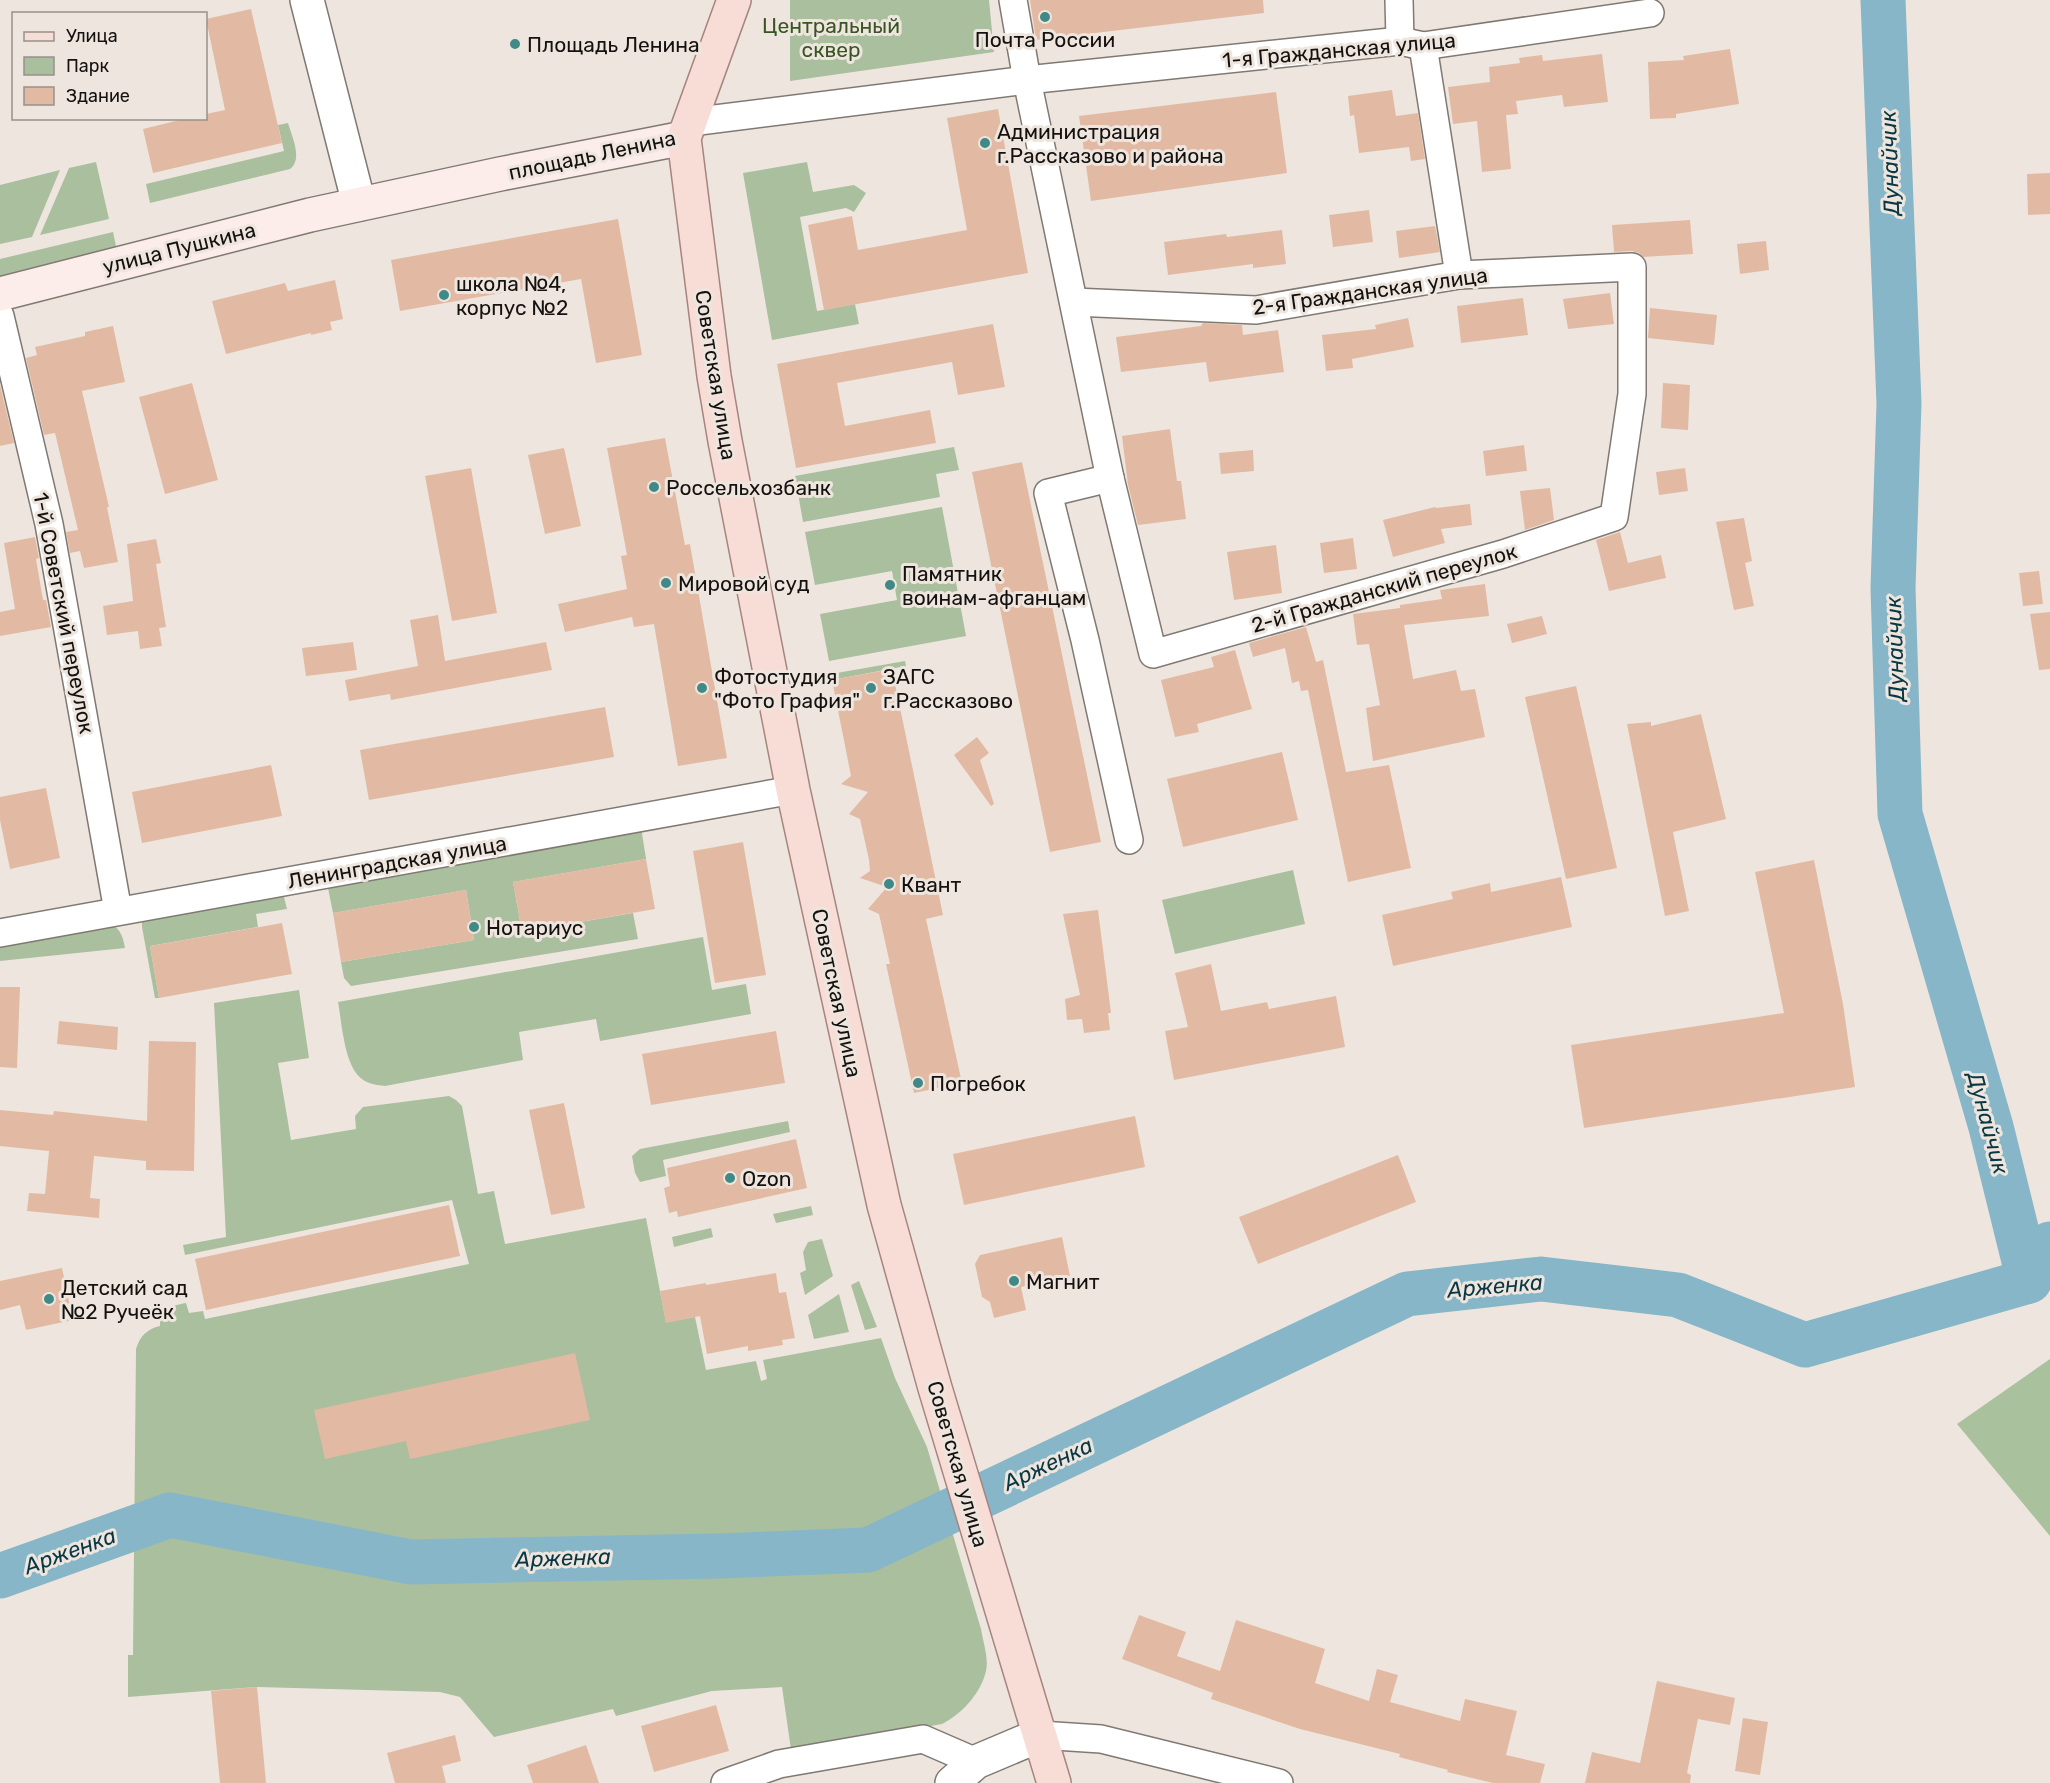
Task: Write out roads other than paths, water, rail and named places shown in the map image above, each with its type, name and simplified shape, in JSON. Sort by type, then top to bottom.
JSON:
[{"type":"main road","name":"площадь Ленина","points":[[359,204],[687,130],[735,0]]},
{"type":"main road","name":"Советская улица","points":[[687,130],[691,199],[714,376],[794,790],[884,1205],[934,1388],[1054,1783]]},
{"type":"main road","name":"Советская улица","points":[[691,199],[702,282]]},
{"type":"main road","name":"улица Пушкина","points":[[0,294],[131,259],[359,204]]},
{"type":"street","points":[[307,0],[359,204]]},
{"type":"street","points":[[1013,0],[1027,80],[1110,478],[1048,493],[1085,640],[1129,840]]},
{"type":"street","points":[[1399,0],[1412,44],[1459,275]]},
{"type":"street","name":"1-я Гражданская улица","points":[[687,130],[1027,80],[1412,44],[1650,14]]},
{"type":"street","name":"2-я Гражданская улица","points":[[1074,302],[1256,310],[1459,275],[1632,267],[1632,394],[1614,517]]},
{"type":"street","name":"1-й Советский переулок","points":[[0,316],[49,524],[118,911]]},
{"type":"street","name":"2-й Гражданский переулок","points":[[1110,478],[1153,654],[1503,554],[1614,517]]},
{"type":"street","name":"Ленинградская улица","points":[[0,933],[794,790]]},
{"type":"street","points":[[725,1783],[779,1764],[923,1739],[964,1772],[1040,1735],[1101,1739],[1278,1783]]},
{"type":"waterway","name":"Дунайчик","points":[[1883,0],[1899,403],[1893,588],[1900,814],[1991,1127],[2029,1281]]},
{"type":"waterway","name":"Арженка","points":[[0,1576],[170,1515],[411,1562],[719,1556],[868,1550],[1407,1294],[1541,1279],[1678,1295],[1805,1345],[2029,1281],[2050,1244]]},
{"type":"place","name":"Почта России","points":[[1045,17]]},
{"type":"place","name":"Площадь Ленина","points":[[515,44]]},
{"type":"place","name":"Администрация г.Рассказово и района","points":[[985,143]]},
{"type":"place","name":"школа №4, корпус №2","points":[[444,295]]},
{"type":"place","name":"Россельхозбанк","points":[[654,487]]},
{"type":"place","name":"Мировой суд","points":[[666,583]]},
{"type":"place","name":"Памятник воинам-афганцам","points":[[890,585]]},
{"type":"place","name":"Фотостудия \"Фото Графия\"","points":[[702,688]]},
{"type":"place","name":"ЗАГС г.Рассказово","points":[[871,688]]},
{"type":"place","name":"Квант","points":[[889,884]]},
{"type":"place","name":"Нотариус","points":[[474,927]]},
{"type":"place","name":"Погребок","points":[[918,1083]]},
{"type":"place","name":"Ozon","points":[[730,1178]]},
{"type":"place","name":"Магнит","points":[[1014,1281]]},
{"type":"place","name":"Детский сад №2 Ручеёк","points":[[49,1299]]},
{"type":"park label","name":"Центральный сквер","points":[[831,37]]}]
